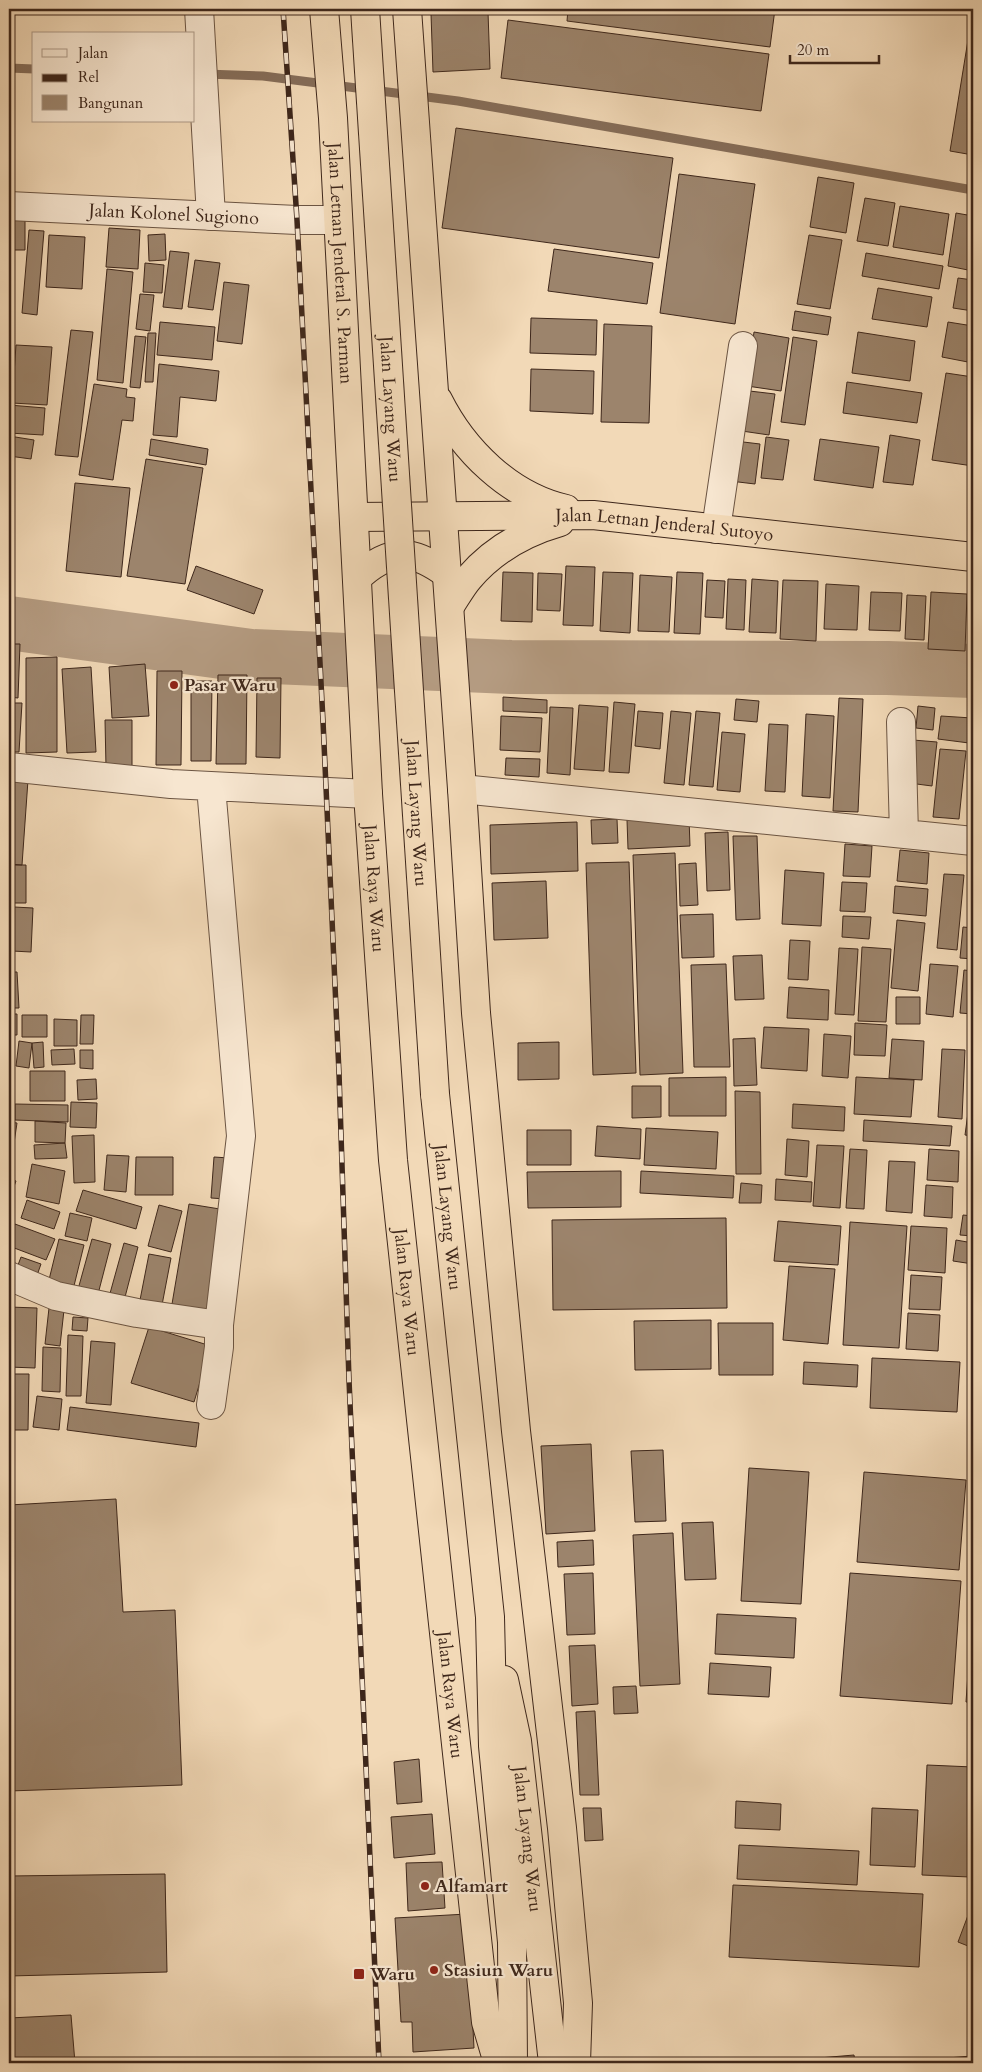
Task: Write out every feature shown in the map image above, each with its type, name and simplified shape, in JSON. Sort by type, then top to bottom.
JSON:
[{"type":"highway","name":"Jalan Letnan Jenderal S. Parman","points":[[324,9],[333,118],[354,517]]},
{"type":"highway","name":"Jalan Layang Waru","points":[[365,9],[435,1094],[490,1617],[493,1746],[512,1942],[514,2063]]},
{"type":"highway","points":[[407,9],[450,612],[476,1012],[515,1421],[562,1828],[578,2003],[576,2063]]},
{"type":"highway","points":[[434,392],[450,423],[471,451],[497,475],[526,494],[559,508],[593,515]]},
{"type":"highway","points":[[450,612],[469,578],[495,553],[525,534],[558,522],[593,515]]},
{"type":"highway","name":"Jalan Letnan Jenderal Sutoyo","points":[[354,517],[593,515],[973,557]]},
{"type":"highway","name":"Jalan Raya Waru","points":[[354,517],[368,794],[393,1160],[486,2022],[498,2063]]},
{"type":"highway","points":[[357,578],[372,564],[390,556],[410,555],[430,561],[447,574]]},
{"type":"highway","name":"Jalan Layang Waru","points":[[490,1617],[517,1741],[553,2063]]},
{"type":"street","points":[[199,9],[206,103],[211,216]]},
{"type":"street","name":"Jalan Kolonel Sugiono","points":[[9,206],[338,220]]},
{"type":"street","points":[[716,529],[743,346]]},
{"type":"street","points":[[901,722],[904,834]]},
{"type":"street","points":[[9,767],[211,787],[368,794]]},
{"type":"street","points":[[211,787],[241,1136],[219,1325],[219,1347],[212,1405]]},
{"type":"street","points":[[462,789],[973,841]]},
{"type":"street","points":[[9,1276],[56,1296],[136,1313],[219,1325]]},
{"type":"building","points":[[568,9],[775,9],[770,47],[567,21]]},
{"type":"building","points":[[973,9],[973,155],[950,151]]},
{"type":"building","points":[[488,12],[490,69],[433,72],[431,14]]},
{"type":"building","points":[[508,20],[769,54],[761,111],[501,78]]},
{"type":"building","points":[[456,128],[673,158],[659,258],[442,228]]},
{"type":"building","points":[[679,174],[755,184],[735,324],[660,313]]},
{"type":"building","points":[[818,177],[854,183],[846,233],[810,227]]},
{"type":"building","points":[[865,198],[895,203],[888,246],[857,241]]},
{"type":"building","points":[[900,206],[949,214],[943,255],[893,247]]},
{"type":"building","points":[[956,213],[973,216],[973,271],[948,266]]},
{"type":"building","points":[[12,218],[25,218],[25,250],[12,250]]},
{"type":"building","points":[[109,228],[140,230],[138,269],[106,267]]},
{"type":"building","points":[[29,230],[44,231],[37,315],[22,313]]},
{"type":"building","points":[[165,234],[166,260],[149,261],[148,235]]},
{"type":"building","points":[[49,235],[85,237],[82,289],[46,287]]},
{"type":"building","points":[[809,235],[842,240],[830,309],[797,304]]},
{"type":"building","points":[[554,249],[653,263],[647,304],[548,291]]},
{"type":"building","points":[[170,251],[189,253],[182,309],[163,307]]},
{"type":"building","points":[[866,253],[943,266],[939,289],[862,276]]},
{"type":"building","points":[[195,260],[220,263],[213,310],[188,307]]},
{"type":"building","points":[[145,263],[164,265],[162,293],[143,292]]},
{"type":"building","points":[[107,269],[133,272],[123,383],[97,380]]},
{"type":"building","points":[[958,278],[973,280],[973,311],[953,308]]},
{"type":"building","points":[[224,282],[249,285],[242,344],[217,341]]},
{"type":"building","points":[[878,288],[932,297],[927,327],[872,319]]},
{"type":"building","points":[[140,294],[154,295],[150,331],[136,329]]},
{"type":"building","points":[[795,311],[831,317],[828,335],[792,330]]},
{"type":"building","points":[[531,318],[597,320],[596,355],[530,353]]},
{"type":"building","points":[[160,322],[215,327],[212,360],[157,355]]},
{"type":"building","points":[[948,322],[973,326],[973,363],[942,357]]},
{"type":"building","points":[[604,324],[652,326],[649,423],[601,422]]},
{"type":"building","points":[[71,330],[93,332],[78,457],[55,455]]},
{"type":"building","points":[[754,332],[789,338],[781,391],[747,386]]},
{"type":"building","points":[[858,332],[915,341],[910,381],[852,373]]},
{"type":"building","points":[[148,333],[156,333],[153,382],[145,382]]},
{"type":"building","points":[[135,336],[146,337],[140,388],[130,387]]},
{"type":"building","points":[[793,337],[817,341],[805,425],[781,422]]},
{"type":"building","points":[[9,338],[14,339],[9,391]]},
{"type":"building","points":[[16,345],[52,347],[47,405],[12,403]]},
{"type":"building","points":[[159,364],[219,371],[216,401],[180,397],[177,437],[153,435]]},
{"type":"building","points":[[531,369],[594,371],[593,414],[530,411]]},
{"type":"building","points":[[946,373],[973,377],[973,466],[932,460]]},
{"type":"building","points":[[847,382],[922,393],[917,423],[843,413]]},
{"type":"building","points":[[94,384],[127,389],[126,397],[135,398],[133,421],[122,420],[113,480],[79,475]]},
{"type":"building","points":[[741,390],[775,394],[769,435],[735,430]]},
{"type":"building","points":[[9,405],[45,408],[43,435],[9,433]]},
{"type":"building","points":[[890,435],[920,440],[913,485],[883,482]]},
{"type":"building","points":[[9,436],[34,440],[31,459],[9,456]]},
{"type":"building","points":[[766,437],[789,440],[783,480],[761,478]]},
{"type":"building","points":[[151,439],[208,449],[206,465],[149,455]]},
{"type":"building","points":[[820,439],[879,447],[873,488],[814,480]]},
{"type":"building","points":[[735,441],[760,444],[755,484],[730,481]]},
{"type":"building","points":[[146,459],[203,468],[185,584],[127,576]]},
{"type":"building","points":[[75,483],[130,488],[121,577],[66,571]]},
{"type":"building","points":[[196,566],[263,590],[254,614],[187,590]]},
{"type":"building","points":[[566,566],[595,567],[593,626],[563,625]]},
{"type":"building","points":[[503,572],[533,573],[532,622],[501,621]]},
{"type":"building","points":[[603,572],[633,573],[630,633],[600,631]]},
{"type":"building","points":[[677,572],[703,573],[700,634],[674,633]]},
{"type":"building","points":[[538,573],[562,574],[560,611],[537,610]]},
{"type":"building","points":[[640,575],[672,577],[669,632],[638,631]]},
{"type":"building","points":[[728,579],[746,580],[744,630],[726,629]]},
{"type":"building","points":[[752,579],[778,581],[776,633],[749,632]]},
{"type":"building","points":[[707,580],[725,581],[723,618],[705,617]]},
{"type":"building","points":[[783,580],[818,581],[816,641],[780,639]]},
{"type":"building","points":[[826,584],[859,586],[857,630],[824,629]]},
{"type":"building","points":[[871,592],[902,593],[900,631],[869,630]]},
{"type":"building","points":[[931,592],[967,594],[965,651],[928,649]]},
{"type":"building","points":[[907,595],[926,596],[924,640],[905,639]]},
{"type":"building","points":[[9,644],[20,644],[18,698],[9,697]]},
{"type":"building","points":[[57,657],[57,752],[26,753],[26,658]]},
{"type":"building","points":[[145,664],[149,716],[112,718],[109,667]]},
{"type":"building","points":[[91,667],[96,752],[67,753],[62,669]]},
{"type":"building","points":[[157,671],[182,671],[181,765],[156,765]]},
{"type":"building","points":[[218,675],[247,675],[246,764],[216,764]]},
{"type":"building","points":[[257,678],[281,678],[280,758],[256,757]]},
{"type":"building","points":[[191,681],[212,681],[211,761],[191,761]]},
{"type":"building","points":[[503,697],[547,700],[547,713],[503,711]]},
{"type":"building","points":[[839,698],[863,699],[858,812],[833,811]]},
{"type":"building","points":[[736,699],[759,701],[757,722],[734,720]]},
{"type":"building","points":[[614,702],[635,704],[629,773],[609,772]]},
{"type":"building","points":[[9,703],[22,703],[19,752],[9,752]]},
{"type":"building","points":[[579,705],[608,707],[604,771],[574,769]]},
{"type":"building","points":[[918,706],[935,708],[933,730],[916,728]]},
{"type":"building","points":[[550,707],[573,708],[570,775],[547,773]]},
{"type":"building","points":[[638,711],[663,713],[660,749],[635,746]]},
{"type":"building","points":[[671,711],[691,713],[684,785],[664,783]]},
{"type":"building","points":[[696,711],[720,713],[713,787],[689,785]]},
{"type":"building","points":[[806,714],[834,716],[830,798],[802,796]]},
{"type":"building","points":[[501,716],[542,718],[540,752],[500,750]]},
{"type":"building","points":[[941,716],[972,718],[969,743],[938,739]]},
{"type":"building","points":[[105,720],[132,720],[132,767],[106,767]]},
{"type":"building","points":[[769,724],[788,725],[785,792],[765,791]]},
{"type":"building","points":[[722,732],[745,734],[740,792],[717,790]]},
{"type":"building","points":[[913,740],[937,742],[932,786],[909,783]]},
{"type":"building","points":[[940,749],[966,751],[959,819],[933,817]]},
{"type":"building","points":[[506,758],[540,759],[539,777],[505,775]]},
{"type":"building","points":[[9,779],[28,780],[22,865],[9,864]]},
{"type":"building","points":[[689,818],[690,846],[628,849],[627,820]]},
{"type":"building","points":[[617,819],[618,843],[592,844],[591,820]]},
{"type":"building","points":[[577,822],[578,871],[491,874],[490,825]]},
{"type":"building","points":[[728,832],[730,890],[707,891],[705,833]]},
{"type":"building","points":[[733,836],[757,836],[760,919],[736,920]]},
{"type":"building","points":[[845,844],[872,846],[870,877],[843,876]]},
{"type":"building","points":[[900,850],[929,853],[927,884],[897,881]]},
{"type":"building","points":[[675,853],[683,1073],[640,1075],[633,855]]},
{"type":"building","points":[[973,859],[973,913],[968,912]]},
{"type":"building","points":[[629,862],[636,1073],[593,1075],[586,863]]},
{"type":"building","points":[[696,863],[698,905],[680,906],[679,864]]},
{"type":"building","points":[[9,865],[26,865],[26,903],[9,903]]},
{"type":"building","points":[[785,870],[824,873],[821,926],[782,924]]},
{"type":"building","points":[[944,874],[964,875],[957,950],[937,948]]},
{"type":"building","points":[[546,881],[548,938],[494,940],[492,883]]},
{"type":"building","points":[[842,882],[867,883],[865,912],[840,911]]},
{"type":"building","points":[[895,886],[928,889],[926,916],[893,913]]},
{"type":"building","points":[[14,907],[33,908],[31,952],[12,951]]},
{"type":"building","points":[[713,914],[714,957],[682,958],[680,915]]},
{"type":"building","points":[[843,916],[871,917],[869,939],[842,937]]},
{"type":"building","points":[[897,920],[925,923],[918,991],[891,988]]},
{"type":"building","points":[[963,927],[973,928],[973,959],[960,958]]},
{"type":"building","points":[[790,940],[810,941],[808,980],[788,979]]},
{"type":"building","points":[[862,947],[891,949],[886,1022],[858,1021]]},
{"type":"building","points":[[839,948],[858,949],[854,1015],[835,1014]]},
{"type":"building","points":[[762,955],[764,999],[735,1000],[733,956]]},
{"type":"building","points":[[726,964],[730,1067],[694,1067],[691,965]]},
{"type":"building","points":[[930,964],[958,966],[953,1017],[926,1014]]},
{"type":"building","points":[[964,970],[973,971],[973,1014],[960,1013]]},
{"type":"building","points":[[9,972],[17,972],[19,1008],[9,1008]]},
{"type":"building","points":[[789,987],[829,990],[828,1020],[787,1018]]},
{"type":"building","points":[[896,997],[920,997],[920,1024],[896,1024]]},
{"type":"building","points":[[9,1014],[17,1014],[17,1035],[9,1035]]},
{"type":"building","points":[[22,1015],[47,1015],[47,1037],[22,1037]]},
{"type":"building","points":[[81,1015],[94,1015],[93,1044],[80,1044]]},
{"type":"building","points":[[54,1019],[77,1020],[77,1046],[54,1046]]},
{"type":"building","points":[[855,1023],[887,1025],[885,1056],[854,1055]]},
{"type":"building","points":[[764,1027],[809,1029],[807,1071],[761,1068]]},
{"type":"building","points":[[824,1034],[851,1036],[848,1078],[822,1076]]},
{"type":"building","points":[[755,1038],[757,1085],[734,1086],[733,1039]]},
{"type":"building","points":[[9,1039],[11,1039],[11,1065],[9,1065]]},
{"type":"building","points":[[892,1039],[924,1041],[922,1080],[889,1078]]},
{"type":"building","points":[[19,1041],[32,1043],[29,1068],[16,1066]]},
{"type":"building","points":[[43,1042],[44,1067],[34,1068],[32,1043]]},
{"type":"building","points":[[559,1042],[559,1079],[518,1080],[518,1043]]},
{"type":"building","points":[[74,1049],[75,1064],[52,1065],[51,1050]]},
{"type":"building","points":[[942,1049],[965,1050],[962,1119],[938,1117]]},
{"type":"building","points":[[80,1050],[93,1050],[93,1069],[80,1068]]},
{"type":"building","points":[[30,1071],[65,1071],[65,1101],[30,1101]]},
{"type":"building","points":[[726,1077],[726,1116],[669,1116],[669,1078]]},
{"type":"building","points":[[856,1077],[914,1080],[911,1117],[854,1114]]},
{"type":"building","points":[[96,1079],[97,1099],[78,1100],[77,1080]]},
{"type":"building","points":[[632,1086],[661,1086],[661,1117],[632,1118]]},
{"type":"building","points":[[735,1091],[760,1092],[761,1174],[736,1174]]},
{"type":"building","points":[[9,1100],[11,1100],[11,1119],[9,1119]]},
{"type":"building","points":[[71,1102],[97,1103],[96,1128],[70,1127]]},
{"type":"building","points":[[15,1104],[68,1105],[68,1122],[15,1120]]},
{"type":"building","points":[[793,1104],[845,1107],[844,1131],[792,1128]]},
{"type":"building","points":[[969,1105],[973,1106],[973,1136],[965,1135]]},
{"type":"building","points":[[864,1120],[952,1126],[950,1146],[863,1141]]},
{"type":"building","points":[[35,1121],[66,1123],[65,1143],[35,1142]]},
{"type":"building","points":[[9,1122],[17,1123],[10,1170],[9,1170]]},
{"type":"building","points":[[597,1126],[641,1129],[640,1159],[595,1156]]},
{"type":"building","points":[[646,1128],[718,1132],[716,1169],[644,1165]]},
{"type":"building","points":[[527,1130],[571,1130],[571,1165],[527,1165]]},
{"type":"building","points":[[94,1135],[95,1182],[74,1183],[72,1136]]},
{"type":"building","points":[[787,1139],[809,1141],[807,1177],[785,1175]]},
{"type":"building","points":[[65,1143],[67,1158],[35,1159],[34,1145]]},
{"type":"building","points":[[817,1145],[844,1146],[840,1208],[813,1206]]},
{"type":"building","points":[[850,1149],[867,1150],[864,1209],[846,1208]]},
{"type":"building","points":[[929,1149],[959,1151],[958,1182],[927,1180]]},
{"type":"building","points":[[107,1155],[129,1156],[126,1192],[104,1190]]},
{"type":"building","points":[[136,1157],[173,1157],[173,1195],[135,1195]]},
{"type":"building","points":[[214,1157],[229,1158],[226,1199],[211,1198]]},
{"type":"building","points":[[889,1161],[915,1162],[912,1213],[886,1211]]},
{"type":"building","points":[[32,1164],[65,1171],[59,1204],[26,1197]]},
{"type":"building","points":[[621,1171],[621,1207],[528,1208],[527,1172]]},
{"type":"building","points":[[641,1171],[734,1176],[733,1198],[640,1193]]},
{"type":"building","points":[[9,1178],[16,1181],[9,1200]]},
{"type":"building","points":[[776,1179],[812,1182],[811,1202],[775,1200]]},
{"type":"building","points":[[741,1183],[762,1185],[761,1203],[739,1203]]},
{"type":"building","points":[[926,1185],[953,1187],[952,1218],[924,1216]]},
{"type":"building","points":[[83,1190],[142,1207],[136,1229],[76,1211]]},
{"type":"building","points":[[27,1200],[60,1212],[54,1229],[21,1218]]},
{"type":"building","points":[[189,1204],[226,1210],[208,1311],[172,1304]]},
{"type":"building","points":[[159,1205],[182,1211],[171,1252],[148,1246]]},
{"type":"building","points":[[70,1213],[92,1218],[87,1241],[65,1236]]},
{"type":"building","points":[[963,1215],[973,1216],[973,1236],[960,1235]]},
{"type":"building","points":[[726,1218],[727,1308],[553,1310],[552,1220]]},
{"type":"building","points":[[778,1221],[841,1226],[838,1265],[774,1261]]},
{"type":"building","points":[[850,1222],[907,1226],[899,1348],[843,1345]]},
{"type":"building","points":[[15,1224],[55,1239],[46,1260],[9,1246]]},
{"type":"building","points":[[911,1226],[947,1228],[945,1273],[908,1270]]},
{"type":"building","points":[[59,1239],[84,1245],[72,1294],[47,1288]]},
{"type":"building","points":[[92,1239],[111,1244],[97,1298],[77,1293]]},
{"type":"building","points":[[956,1240],[973,1243],[973,1264],[953,1261]]},
{"type":"building","points":[[124,1243],[138,1247],[124,1301],[109,1297]]},
{"type":"building","points":[[149,1254],[171,1258],[162,1305],[140,1300]]},
{"type":"building","points":[[21,1257],[41,1264],[35,1281],[15,1273]]},
{"type":"building","points":[[789,1266],[835,1269],[828,1344],[783,1340]]},
{"type":"building","points":[[911,1275],[942,1277],[940,1310],[909,1309]]},
{"type":"building","points":[[9,1307],[37,1308],[35,1368],[9,1367]]},
{"type":"building","points":[[49,1308],[64,1310],[60,1346],[45,1344]]},
{"type":"building","points":[[908,1313],[940,1315],[938,1351],[906,1349]]},
{"type":"building","points":[[73,1317],[88,1318],[87,1331],[72,1330]]},
{"type":"building","points":[[711,1320],[711,1369],[635,1370],[634,1321]]},
{"type":"building","points":[[718,1323],[773,1323],[773,1375],[719,1375]]},
{"type":"building","points":[[149,1327],[211,1346],[194,1402],[131,1383]]},
{"type":"building","points":[[68,1335],[83,1336],[81,1396],[66,1396]]},
{"type":"building","points":[[91,1341],[115,1343],[111,1405],[86,1403]]},
{"type":"building","points":[[43,1347],[61,1348],[60,1392],[42,1391]]},
{"type":"building","points":[[872,1358],[960,1362],[957,1412],[870,1408]]},
{"type":"building","points":[[804,1362],[858,1365],[857,1387],[803,1384]]},
{"type":"building","points":[[973,1369],[973,1422],[969,1422]]},
{"type":"building","points":[[9,1374],[29,1374],[28,1430],[9,1430]]},
{"type":"building","points":[[37,1396],[62,1399],[59,1430],[33,1427]]},
{"type":"building","points":[[70,1407],[199,1423],[196,1447],[67,1430]]},
{"type":"building","points":[[591,1444],[595,1531],[546,1534],[541,1446]]},
{"type":"building","points":[[663,1450],[666,1521],[635,1522],[631,1451]]},
{"type":"building","points":[[749,1468],[809,1472],[801,1604],[741,1601]]},
{"type":"building","points":[[864,1472],[966,1480],[959,1570],[857,1562]]},
{"type":"building","points":[[116,1499],[123,1612],[175,1610],[182,1785],[9,1791],[9,1505]]},
{"type":"building","points":[[713,1522],[716,1579],[685,1580],[682,1523]]},
{"type":"building","points":[[673,1533],[680,1684],[640,1686],[633,1535]]},
{"type":"building","points":[[593,1540],[594,1565],[558,1567],[557,1542]]},
{"type":"building","points":[[593,1573],[595,1634],[567,1635],[564,1574]]},
{"type":"building","points":[[850,1573],[961,1581],[952,1704],[840,1696]]},
{"type":"building","points":[[973,1600],[973,1702],[966,1702]]},
{"type":"building","points":[[717,1614],[796,1618],[794,1658],[715,1654]]},
{"type":"building","points":[[595,1645],[598,1704],[572,1706],[569,1646]]},
{"type":"building","points":[[710,1663],[771,1667],[769,1697],[708,1694]]},
{"type":"building","points":[[636,1686],[638,1713],[614,1714],[613,1687]]},
{"type":"building","points":[[595,1711],[599,1795],[580,1795],[576,1712]]},
{"type":"building","points":[[419,1759],[422,1802],[397,1804],[394,1762]]},
{"type":"building","points":[[927,1765],[973,1767],[970,1877],[922,1875]]},
{"type":"building","points":[[736,1801],[781,1804],[780,1830],[735,1828]]},
{"type":"building","points":[[583,1808],[601,1808],[603,1840],[585,1841]]},
{"type":"building","points":[[872,1808],[918,1810],[915,1867],[870,1865]]},
{"type":"building","points":[[432,1814],[435,1854],[394,1858],[391,1817]]},
{"type":"building","points":[[739,1845],[859,1851],[857,1885],[737,1879]]},
{"type":"building","name":"Alfamart","points":[[442,1862],[445,1908],[408,1911],[406,1863]]},
{"type":"building","points":[[165,1874],[167,1972],[9,1976],[9,1876]]},
{"type":"building","points":[[733,1885],[923,1894],[919,1967],[729,1957]]},
{"type":"building","points":[[973,1902],[973,1948],[958,1942]]},
{"type":"building","name":"Stasiun Waru","points":[[467,1914],[474,2048],[413,2052],[412,2022],[401,2022],[395,1918]]},
{"type":"building","points":[[71,2015],[75,2063],[9,2063],[9,2018]]},
{"type":"building","points":[[854,2055],[855,2063],[772,2063],[772,2062]]},
{"type":"building","points":[[972,2056],[973,2063],[898,2063],[898,2062]]},
{"type":"waterway","points":[[9,68],[32,69]]},
{"type":"waterway","points":[[205,74],[263,76],[458,101],[973,190]]},
{"type":"waterway","points":[[9,623],[251,656],[511,667],[888,668],[973,671]]},
{"type":"railway","points":[[283,9],[297,220],[323,721],[379,2063]]},
{"type":"place","name":"Pasar Waru","points":[[174,685]]},
{"type":"place","name":"Alfamart","points":[[425,1886]]},
{"type":"place","name":"Stasiun Waru","points":[[434,1970]]},
{"type":"place","name":"Waru","points":[[359,1974]]}]
